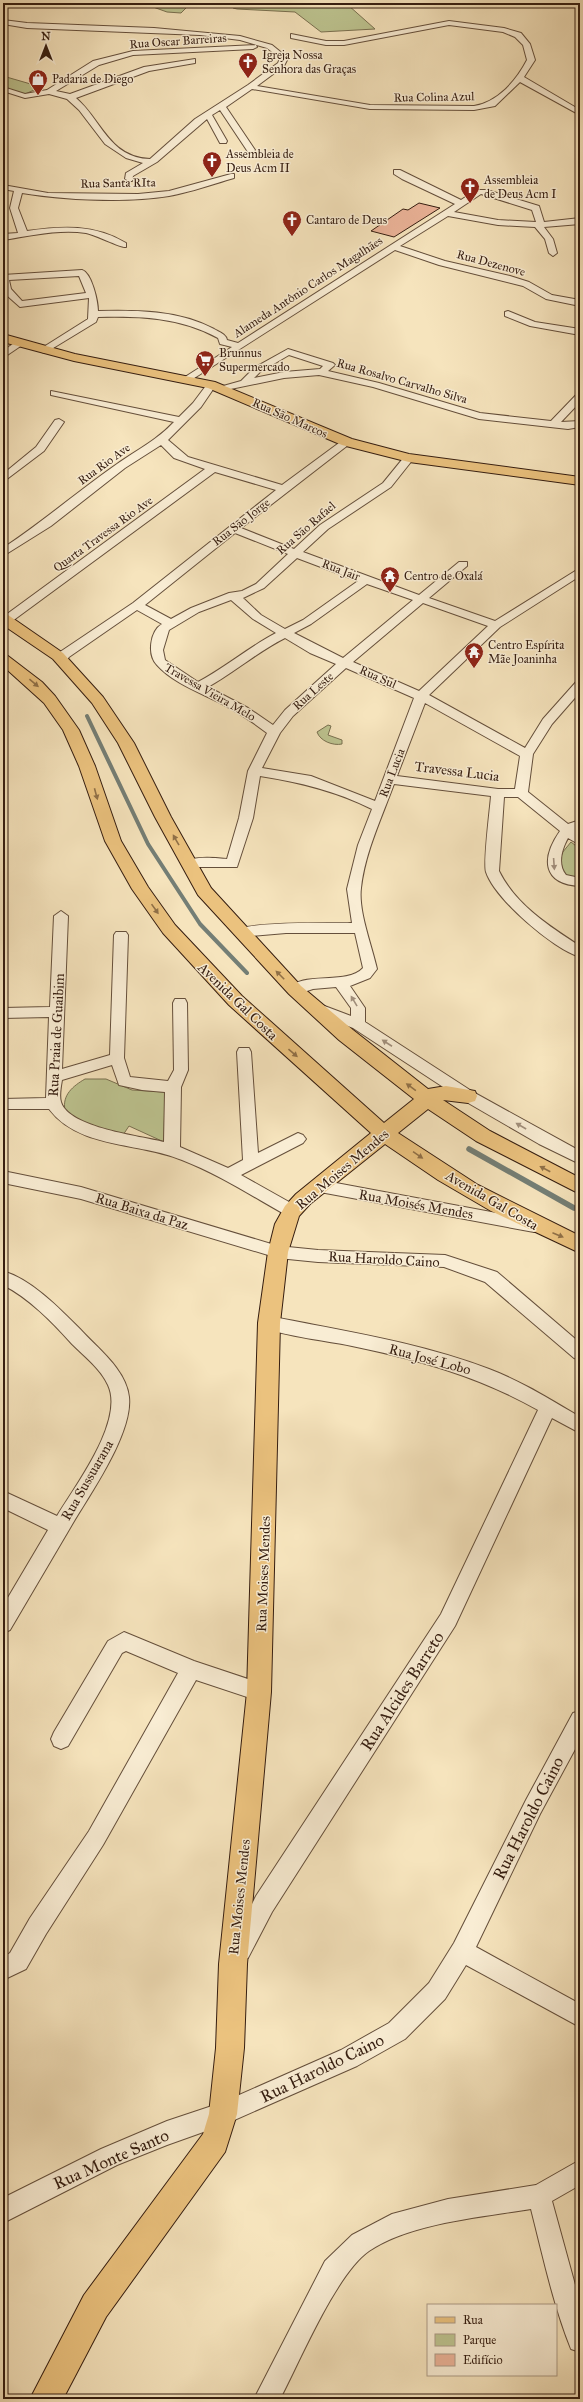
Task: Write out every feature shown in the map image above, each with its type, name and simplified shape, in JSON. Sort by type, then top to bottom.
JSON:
[{"type":"main road","name":"Rua São Marcos","points":[[3,338],[46,350],[216,386],[348,442],[409,458],[580,481]]},
{"type":"main road","points":[[5,619],[46,646],[98,700],[126,743],[162,817],[204,891],[240,932],[295,990],[427,1099],[483,1136],[580,1187]]},
{"type":"main road","name":"Avenida Gal Costa","points":[[4,660],[47,694],[70,726],[94,785],[104,820],[120,856],[176,938],[253,1018],[385,1133],[488,1201],[536,1226],[580,1245]]},
{"type":"main road","points":[[427,1099],[438,1093],[468,1096]]},
{"type":"main road","name":"Rua Moises Mendes","points":[[223,2114],[230,2048],[233,1964],[259,1692],[270,1322],[278,1252],[285,1224],[292,1211],[320,1186],[427,1099]]},
{"type":"main road","points":[[46,2399],[96,2306],[145,2240],[178,2190],[215,2142],[223,2114]]},
{"type":"street","points":[[3,22],[34,27],[205,34],[268,45],[278,50],[284,58],[281,64],[251,87],[198,121],[154,160],[129,175],[129,179]]},
{"type":"street","name":"Rua Colina Azul","points":[[251,87],[370,107],[474,108],[488,106],[498,101],[519,78],[531,60],[530,54],[521,36],[504,30],[449,23],[420,26],[344,43],[326,43],[294,36]]},
{"type":"street","name":"Rua Oscar Barreiras","points":[[49,92],[86,68],[112,58],[168,50],[234,48],[268,45]]},
{"type":"street","points":[[3,89],[25,96],[49,92],[70,97],[147,68],[192,61]]},
{"type":"street","points":[[519,78],[580,113]]},
{"type":"street","points":[[70,97],[109,142],[130,156],[147,161],[154,160]]},
{"type":"street","points":[[221,106],[230,116],[251,150]]},
{"type":"street","points":[[208,114],[222,139]]},
{"type":"street","points":[[397,172],[408,179],[454,198],[461,204]]},
{"type":"street","name":"Rua Santa RIta","points":[[3,187],[18,191],[48,195],[160,195],[192,188],[231,176]]},
{"type":"street","points":[[18,191],[14,208],[21,223],[23,235]]},
{"type":"street","name":"Alameda Antônio Carlos Magalhães","points":[[188,379],[342,281],[361,266],[394,247],[479,192],[487,192],[536,208],[540,221],[539,226]]},
{"type":"street","points":[[448,213],[498,224],[539,226],[580,221]]},
{"type":"street","points":[[539,226],[549,239],[553,253]]},
{"type":"street","points":[[3,237],[83,229],[108,236],[123,245]]},
{"type":"street","name":"Rua Dezenove","points":[[394,247],[442,263],[507,278],[526,284],[549,297],[580,304]]},
{"type":"street","points":[[46,350],[93,320],[95,314],[92,295],[82,273],[4,278],[7,288],[5,289],[20,304],[92,295]]},
{"type":"street","points":[[95,314],[147,313],[182,318],[212,330],[222,338],[224,342],[240,346]]},
{"type":"street","points":[[508,314],[533,324],[580,332]]},
{"type":"street","points":[[3,355],[20,343]]},
{"type":"street","points":[[243,384],[257,370],[288,352],[330,365],[319,372]]},
{"type":"street","name":"Rua Rosalvo Carvalho Silva","points":[[216,386],[243,384],[289,374],[319,372],[376,385],[479,416],[572,426],[580,424]]},
{"type":"street","name":"Rua Rio Ave","points":[[3,553],[48,524],[121,466],[162,440],[216,386]]},
{"type":"street","points":[[54,393],[182,421]]},
{"type":"street","points":[[554,424],[580,396]]},
{"type":"street","points":[[3,479],[40,449],[59,422]]},
{"type":"street","points":[[162,440],[178,456],[284,489]]},
{"type":"street","name":"Rua São Jorge","points":[[61,660],[64,655],[137,605],[284,489],[348,442]]},
{"type":"street","name":"Rua São Rafael","points":[[233,595],[244,594],[260,586],[336,518],[387,485],[409,458]]},
{"type":"street","name":"Quarta Travessa Rio Ave","points":[[5,619],[213,468]]},
{"type":"street","name":"Rua Jair","points":[[233,529],[366,580],[496,625]]},
{"type":"street","name":"Rua Leste","points":[[190,864],[208,862],[232,864],[246,818],[254,771],[274,732],[305,696],[420,598],[463,564]]},
{"type":"street","name":"Rua Lucia","points":[[295,990],[314,984],[340,982],[360,978],[367,975],[370,969],[360,928],[354,889],[365,844],[421,696],[496,625],[580,571]]},
{"type":"street","points":[[200,686],[228,671],[256,648],[287,634],[366,580]]},
{"type":"street","points":[[137,605],[170,623],[233,595]]},
{"type":"street","name":"Rua Sul","points":[[233,595],[256,617],[314,650],[421,696],[527,754]]},
{"type":"street","name":"Travessa Vieira Melo","points":[[170,623],[160,637],[157,657],[160,663],[173,673],[240,708],[274,732]]},
{"type":"street","points":[[580,685],[547,722],[527,754],[521,793],[580,841]]},
{"type":"street","points":[[254,771],[306,780],[362,799],[379,808]]},
{"type":"street","name":"Travessa Lucia","points":[[389,778],[498,793],[521,793]]},
{"type":"street","points":[[498,793],[492,871],[495,879],[519,908],[580,952]]},
{"type":"street","points":[[580,824],[567,831],[554,853],[555,872],[566,880],[580,882]]},
{"type":"street","name":"Rua Praia de Guaibim","points":[[62,916],[53,1103],[62,1116],[78,1126],[172,1150],[228,1175],[292,1211]]},
{"type":"street","points":[[240,932],[286,928],[360,928]]},
{"type":"street","points":[[121,935],[117,1058],[124,1081],[142,1085],[173,1087]]},
{"type":"street","points":[[340,982],[358,1008],[358,1024]]},
{"type":"street","points":[[172,1150],[173,1087],[181,1070],[180,1003]]},
{"type":"street","points":[[313,1006],[358,1024],[468,1096],[544,1140],[580,1158]]},
{"type":"street","points":[[3,1014],[58,1012]]},
{"type":"street","points":[[244,1052],[250,1163]]},
{"type":"street","points":[[55,1077],[117,1058]]},
{"type":"street","points":[[3,1104],[53,1103]]},
{"type":"street","points":[[228,1175],[298,1139]]},
{"type":"street","name":"Rua Baixa da Paz","points":[[3,1177],[82,1193],[278,1252]]},
{"type":"street","name":"Rua Moisés Mendes","points":[[320,1186],[536,1226]]},
{"type":"street","name":"Rua Haroldo Caino","points":[[278,1252],[318,1256],[445,1261],[452,1263],[491,1277],[580,1353]]},
{"type":"street","name":"Rua Sussuarana","points":[[3,1278],[22,1287],[66,1326],[105,1367],[116,1382],[120,1396],[120,1412],[108,1446],[3,1624]]},
{"type":"street","name":"Rua José Lobo","points":[[270,1322],[386,1347],[454,1365],[493,1378],[551,1408],[580,1426]]},
{"type":"street","name":"Rua Alcides Barreto","points":[[233,1964],[264,1904],[448,1620],[478,1560],[544,1415],[551,1408]]},
{"type":"street","points":[[3,1499],[60,1527]]},
{"type":"street","points":[[61,1740],[119,1643],[130,1642],[191,1669],[259,1692]]},
{"type":"street","points":[[3,1969],[18,1960],[38,1926],[96,1838],[191,1669]]},
{"type":"street","name":"Rua Haroldo Caino","points":[[223,2114],[349,2058],[397,2031],[437,1991],[462,1951],[533,1807],[580,1720]]},
{"type":"street","points":[[462,1951],[580,2016]]},
{"type":"street","name":"Rua Monte Santo","points":[[3,2211],[109,2156],[167,2133],[223,2114]]},
{"type":"street","points":[[267,2399],[334,2270],[360,2243],[392,2226],[448,2211],[540,2196],[580,2172]]},
{"type":"street","points":[[540,2196],[565,2294],[580,2340]]},
{"type":"green space","points":[[142,3],[191,3],[181,13],[167,12]]},
{"type":"green space","points":[[204,3],[339,3],[348,5],[375,29],[321,32],[295,12],[237,9],[233,8],[235,6]]},
{"type":"green space","points":[[3,76],[41,87],[25,94],[3,88]]},
{"type":"green space","points":[[328,725],[331,726],[328,735],[342,740],[342,744],[327,742],[321,738],[317,732]]},
{"type":"green space","points":[[571,842],[580,849],[580,879],[566,876],[559,864],[562,853]]},
{"type":"green space","points":[[85,1079],[106,1079],[132,1090],[165,1092],[164,1142],[129,1126],[123,1135],[84,1124],[65,1110],[65,1100],[67,1095],[76,1085]]},
{"type":"building","points":[[419,203],[440,208],[394,237],[371,231],[403,209],[408,210]]},
{"type":"waterway","points":[[87,716],[148,844],[200,924],[247,973]]},
{"type":"waterway","points":[[469,1149],[574,1208]]},
{"type":"place","name":"Igreja Nossa Senhora das Graças","points":[[248,79]]},
{"type":"place","name":"Padaria de Diego","points":[[38,96]]},
{"type":"place","name":"Assembleia de Deus Acm II","points":[[212,178]]},
{"type":"place","name":"Assembleia de Deus Acm I","points":[[470,204]]},
{"type":"place","name":"Cantaro de Deus","points":[[292,237]]},
{"type":"place","name":"Brunnus Supermercado","points":[[205,377]]},
{"type":"place","name":"Centro de Oxalá","points":[[390,593]]},
{"type":"place","name":"Centro Espírita Mãe Joaninha","points":[[474,669]]}]
